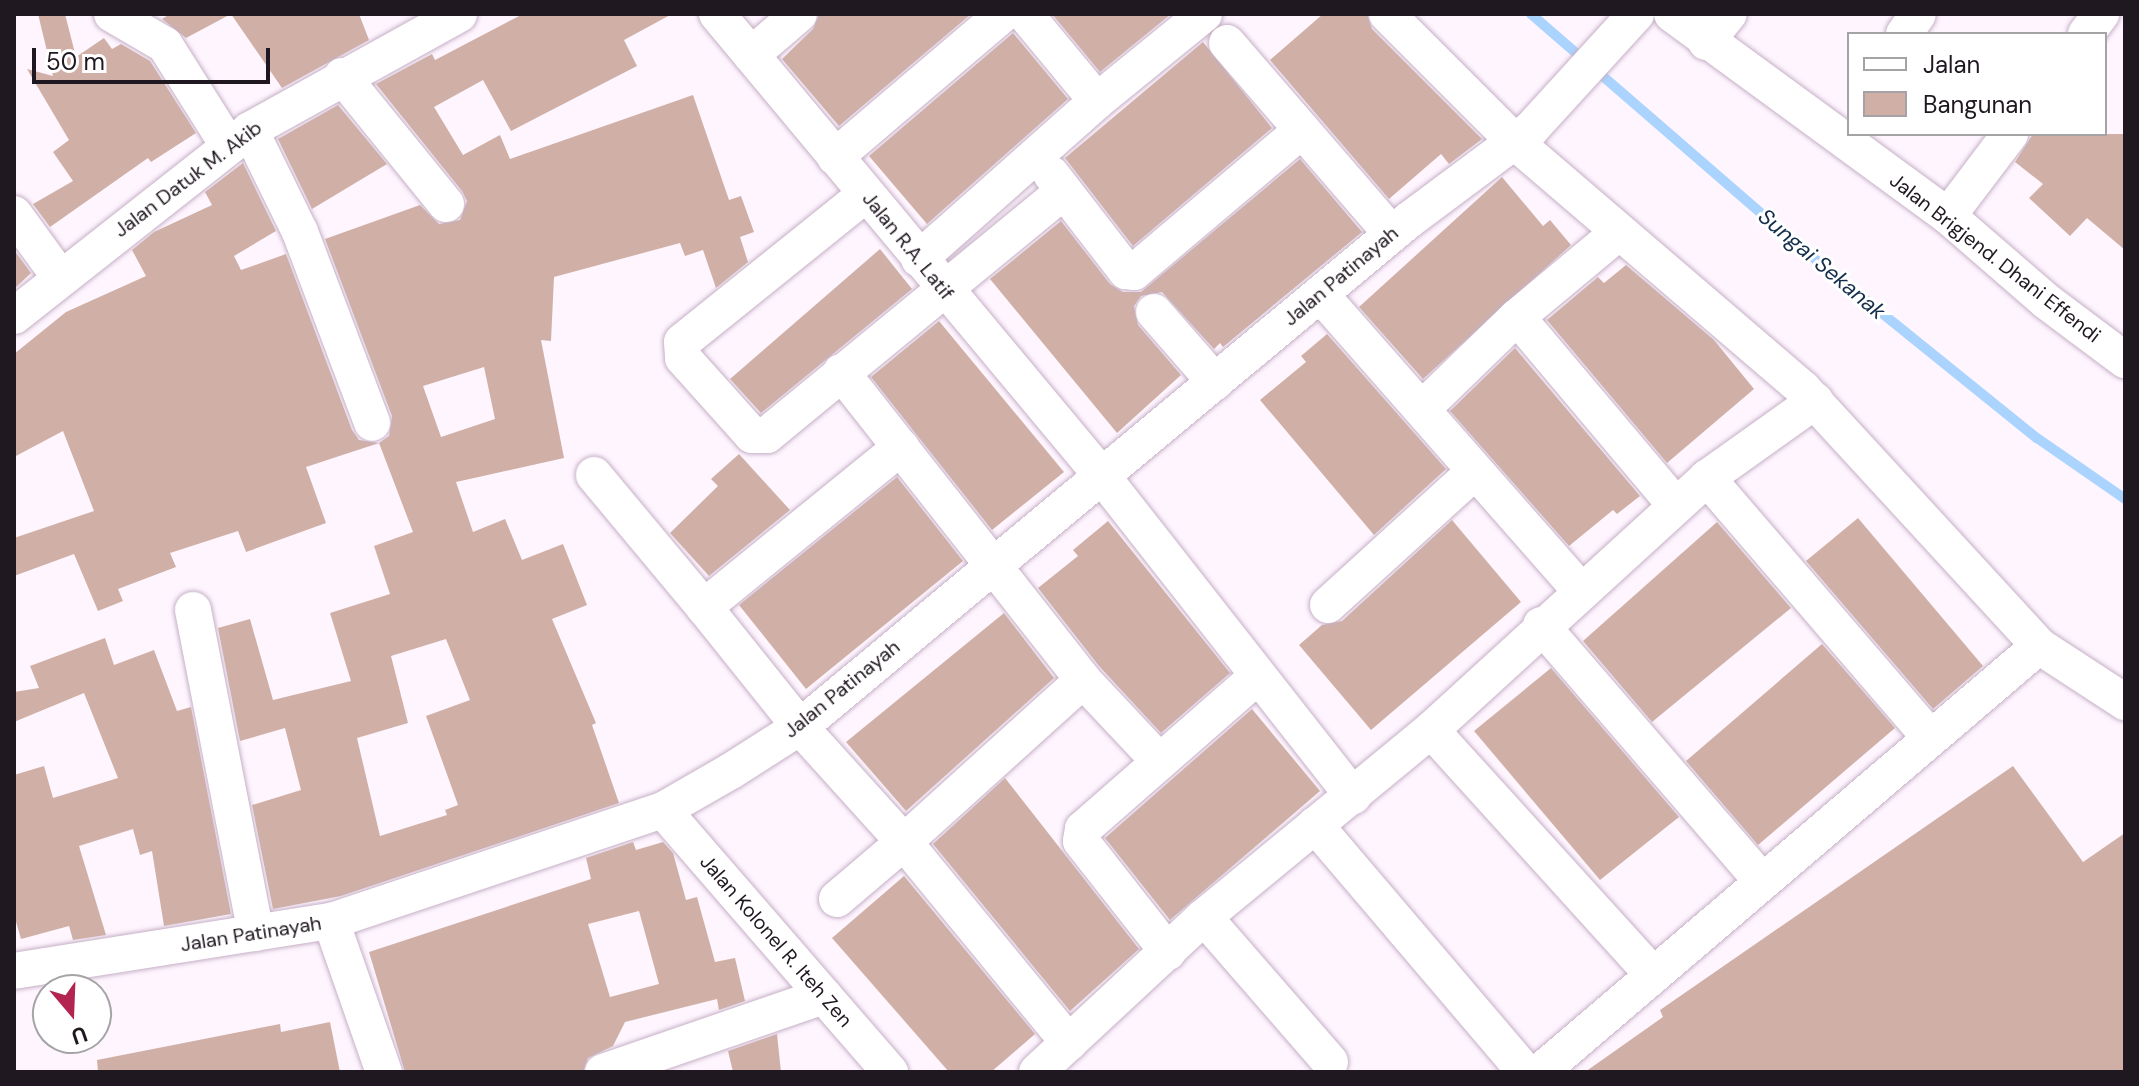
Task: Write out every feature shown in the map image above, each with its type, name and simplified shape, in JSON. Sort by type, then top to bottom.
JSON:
[{"type":"street","points":[[112,14],[165,45],[239,138],[300,232],[372,423]]},
{"type":"street","name":"Jalan Datuk M. Akib","points":[[14,316],[59,276],[239,138],[342,76],[459,14]]},
{"type":"street","name":"Jalan R.A. Latif","points":[[717,14],[944,291],[1102,476],[1353,796]]},
{"type":"street","points":[[751,55],[799,14]]},
{"type":"street","points":[[835,157],[1003,14]]},
{"type":"street","points":[[1025,14],[1097,101]]},
{"type":"street","points":[[919,259],[1097,101],[1204,14]]},
{"type":"street","points":[[1387,14],[1523,136],[1619,232],[1815,401],[2039,646],[2125,702]]},
{"type":"street","name":"Jalan Brigjend. Dhani Effendi","points":[[1672,14],[1706,42],[1840,122]]},
{"type":"street","points":[[1706,42],[1729,14]]},
{"type":"street","points":[[1905,32],[1918,14]]},
{"type":"street","points":[[2088,32],[2101,14]]},
{"type":"street","name":"Jalan Patinayah","points":[[16,963],[331,921],[663,810],[800,727],[1392,234],[1523,136],[1630,19]]},
{"type":"street","points":[[1227,43],[1392,234]]},
{"type":"street","points":[[342,76],[446,204]]},
{"type":"street","points":[[1038,156],[1126,271],[1134,272],[1302,130]]},
{"type":"street","name":"Jalan Brigjend. Dhani Effendi","points":[[1856,136],[2046,301],[2125,360]]},
{"type":"street","points":[[1948,216],[2008,136]]},
{"type":"street","points":[[866,194],[682,342],[683,358],[757,436],[767,435],[1063,192]]},
{"type":"street","points":[[14,214],[59,276]]},
{"type":"street","points":[[1422,409],[1517,317],[1619,232]]},
{"type":"street","points":[[1320,294],[1422,409],[1473,473],[1580,590]]},
{"type":"street","points":[[1154,312],[1215,382]]},
{"type":"street","points":[[1517,317],[1676,506]]},
{"type":"street","points":[[841,372],[1083,680],[1160,762]]},
{"type":"street","points":[[1037,1072],[1204,917],[1431,730],[1541,625],[1707,478],[1815,401]]},
{"type":"street","points":[[704,607],[901,447]]},
{"type":"street","points":[[1328,605],[1473,473]]},
{"type":"street","points":[[594,475],[800,727],[904,842],[1069,1043]]},
{"type":"street","points":[[1707,478],[1930,737]]},
{"type":"street","points":[[193,610],[256,933]]},
{"type":"street","points":[[1541,625],[1762,881]]},
{"type":"street","points":[[1540,1072],[2039,646]]},
{"type":"street","points":[[1168,952],[1081,835],[1258,676]]},
{"type":"street","points":[[837,899],[1083,680]]},
{"type":"street","points":[[1431,730],[1653,975]]},
{"type":"street","name":"Jalan Kolonel R. Iteh Zen","points":[[663,810],[890,1072]]},
{"type":"street","points":[[1315,825],[1525,1072]]},
{"type":"street","points":[[1204,917],[1330,1062]]},
{"type":"street","points":[[331,921],[384,1072]]},
{"type":"street","points":[[603,1072],[824,996]]},
{"type":"building","points":[[38,14],[65,14],[76,57],[104,38],[112,49],[121,44],[150,61],[196,133],[151,162],[148,158],[50,227],[33,204],[73,181],[53,152],[69,140],[27,69],[53,76]]},
{"type":"building","points":[[170,14],[231,14],[186,38],[162,19]]},
{"type":"building","points":[[231,14],[359,14],[369,40],[282,88]]},
{"type":"building","points":[[523,14],[672,14],[624,40],[637,66],[511,131],[483,80],[434,107],[463,155],[500,135],[510,159],[693,95],[729,200],[741,196],[754,232],[740,237],[748,262],[716,288],[703,250],[685,256],[680,243],[554,277],[551,341],[541,340],[564,458],[456,482],[473,532],[505,519],[522,560],[563,544],[587,605],[552,619],[596,723],[592,725],[619,803],[341,896],[273,909],[252,805],[301,790],[285,728],[240,741],[218,628],[250,619],[273,700],[351,681],[330,613],[390,594],[374,546],[413,532],[379,443],[389,436],[392,416],[325,239],[420,205],[439,224],[460,220],[467,201],[462,191],[376,84],[432,54],[435,60]],"holes":[[[484,367],[495,419],[441,437],[423,386]],[[446,639],[470,700],[426,716],[458,805],[445,810],[447,815],[380,836],[357,738],[408,723],[391,656]]]},
{"type":"building","points":[[819,14],[971,14],[839,126],[782,59],[813,29]]},
{"type":"building","points":[[1052,14],[1171,14],[1100,72]]},
{"type":"building","points":[[1323,14],[1367,14],[1372,29],[1482,139],[1449,164],[1441,154],[1389,199],[1270,60]]},
{"type":"building","points":[[1013,33],[1068,99],[927,224],[869,156]]},
{"type":"building","points":[[1203,42],[1272,128],[1133,246],[1065,158]]},
{"type":"building","points":[[338,105],[387,164],[312,209],[278,139]]},
{"type":"building","points":[[2125,134],[2125,250],[2087,218],[2070,236],[2029,198],[2043,184],[2015,162],[2032,136]]},
{"type":"building","points":[[1300,159],[1362,232],[1223,347],[1220,343],[1214,349],[1162,292],[1141,296],[1134,306],[1138,325],[1181,375],[1117,433],[990,279],[1061,221],[1110,284],[1123,292],[1141,292]]},
{"type":"building","points":[[243,163],[276,231],[234,256],[241,270],[286,254],[352,430],[359,440],[379,443],[306,467],[326,523],[246,552],[238,531],[170,553],[176,567],[118,589],[123,601],[98,611],[74,554],[14,576],[14,538],[94,511],[63,431],[14,457],[14,354],[66,312],[146,276],[132,250],[154,232],[212,205],[205,192]]},
{"type":"building","points":[[1502,177],[1543,226],[1550,220],[1571,245],[1423,379],[1359,307]]},
{"type":"building","points":[[880,249],[912,289],[761,413],[730,379]]},
{"type":"building","points":[[14,250],[31,273],[14,289]]},
{"type":"building","points":[[1626,265],[1714,340],[1754,389],[1667,463],[1547,320],[1598,277],[1604,283]]},
{"type":"building","points":[[939,321],[1064,472],[992,530],[871,377]]},
{"type":"building","points":[[1327,334],[1446,469],[1374,535],[1260,400],[1306,362],[1301,356]]},
{"type":"building","points":[[1515,348],[1640,496],[1617,514],[1613,510],[1569,546],[1450,411]]},
{"type":"building","points":[[739,454],[790,510],[709,576],[670,533],[718,486],[711,479]]},
{"type":"building","points":[[897,477],[963,561],[806,689],[739,605]]},
{"type":"building","points":[[1858,518],[1983,666],[1933,709],[1806,561]]},
{"type":"building","points":[[1452,520],[1521,602],[1371,730],[1299,645],[1322,625],[1342,621]]},
{"type":"building","points":[[1108,521],[1230,673],[1161,733],[1099,666],[1038,588],[1078,556],[1073,550]]},
{"type":"building","points":[[1717,522],[1791,608],[1652,722],[1583,641]]},
{"type":"building","points":[[1004,613],[1054,678],[906,811],[846,742]]},
{"type":"building","points":[[105,638],[114,665],[154,650],[177,711],[191,707],[231,914],[164,926],[152,851],[140,855],[133,829],[79,846],[106,935],[73,940],[69,926],[21,939],[14,915],[14,775],[44,766],[53,798],[118,778],[84,693],[14,722],[14,692],[39,688],[30,666]]},
{"type":"building","points":[[1822,644],[1895,728],[1758,845],[1686,761]]},
{"type":"building","points":[[1551,668],[1679,817],[1600,880],[1474,731]]},
{"type":"building","points":[[1252,709],[1320,791],[1170,920],[1105,838]]},
{"type":"building","points":[[2013,766],[2083,862],[2125,833],[2125,1072],[1585,1072],[1663,1017],[1660,1010]]},
{"type":"building","points":[[1005,778],[1139,949],[1070,1011],[933,844]]},
{"type":"building","points":[[633,842],[636,850],[663,842],[673,853],[686,900],[697,897],[715,962],[735,958],[745,1001],[719,1010],[717,999],[625,1022],[613,1046],[588,1058],[583,1072],[405,1072],[369,952],[591,879],[586,858]],"holes":[[[639,911],[659,984],[610,997],[588,924]]]},
{"type":"building","points":[[904,876],[1035,1034],[991,1072],[949,1072],[832,938]]},
{"type":"building","points":[[330,1022],[340,1072],[98,1072],[97,1060],[280,1024],[281,1032]]},
{"type":"building","points":[[777,1034],[781,1072],[733,1072],[728,1051]]},
{"type":"waterway","name":"Sungai Sekanak","points":[[1531,14],[1795,243],[2037,438],[2125,499]]}]
